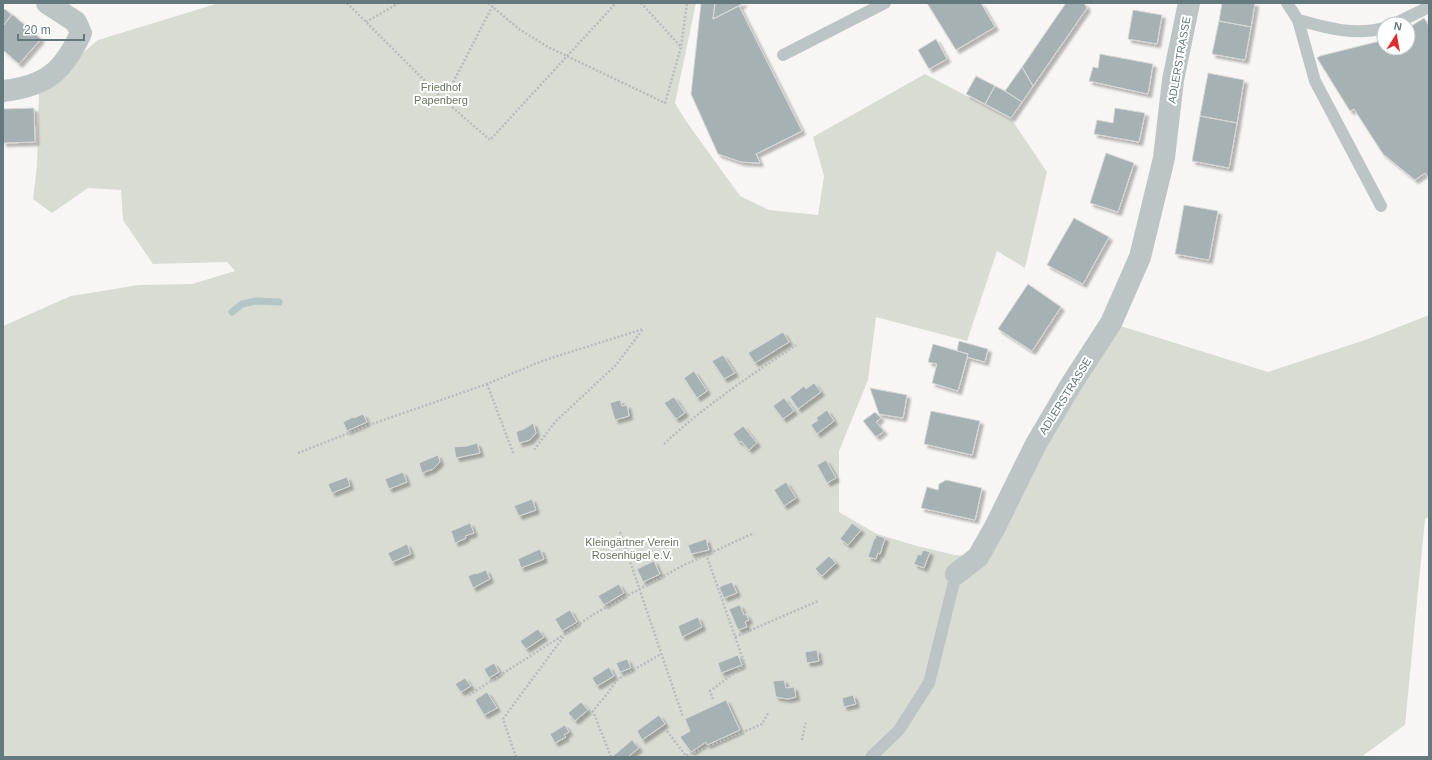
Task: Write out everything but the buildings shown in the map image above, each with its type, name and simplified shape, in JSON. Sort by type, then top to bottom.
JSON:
[{"type":"street","points":[[3,92],[18,90],[35,85],[51,75],[64,64],[82,33],[76,22],[47,3]]},
{"type":"street","name":"ADLERSTRASSE","points":[[956,574],[978,557],[1036,444],[1072,383],[1111,323],[1140,257],[1164,158],[1173,80],[1189,3]]},
{"type":"lane","points":[[783,55],[885,3]]},
{"type":"lane","points":[[1287,3],[1298,20],[1315,81],[1381,206]]},
{"type":"lane","points":[[1410,16],[1429,7]]},
{"type":"lane","points":[[1298,20],[1326,28],[1352,32],[1371,32],[1376,30]]},
{"type":"lane","name":"ADLERSTRASSE","points":[[871,757],[899,730],[929,683],[935,664],[956,574]]},
{"type":"path","points":[[347,3],[444,100],[490,140],[568,57],[616,3]]},
{"type":"path","points":[[366,22],[399,3]]},
{"type":"path","points":[[488,3],[493,4],[519,30],[548,47],[665,103],[681,47],[687,3]]},
{"type":"path","points":[[641,3],[681,47]]},
{"type":"path","points":[[444,100],[493,4]]},
{"type":"path","points":[[298,453],[372,424],[487,384],[542,361],[643,329],[616,365],[555,422],[534,450]]},
{"type":"path","points":[[664,444],[680,429],[722,396],[796,345]]},
{"type":"path","points":[[487,384],[514,455]]},
{"type":"path","points":[[620,532],[682,717]]},
{"type":"path","points":[[469,695],[594,614],[706,554],[754,533]]},
{"type":"path","points":[[706,554],[745,665],[710,691],[713,699]]},
{"type":"path","points":[[735,637],[818,601]]},
{"type":"path","points":[[516,757],[503,719],[565,634]]},
{"type":"path","points":[[611,757],[593,711],[618,679],[661,654]]},
{"type":"path","points":[[667,731],[686,756],[762,724],[768,713]]},
{"type":"path","points":[[802,740],[806,721]]},
{"type":"green space","points":[[219,3],[696,3],[675,103],[686,121],[740,196],[769,210],[818,215],[824,176],[813,137],[925,74],[1012,120],[1047,172],[1025,268],[997,251],[967,341],[876,317],[868,380],[839,451],[839,512],[877,534],[917,546],[955,555],[978,557],[1111,323],[1268,372],[1368,339],[1429,315],[1429,517],[1425,519],[1405,725],[1361,757],[3,757],[3,326],[71,296],[139,285],[192,284],[235,271],[227,262],[153,264],[123,220],[121,190],[88,188],[52,213],[33,199],[37,166],[39,90],[98,40]]},
{"type":"waterway","points":[[232,312],[242,304],[256,301],[279,302]]},
{"type":"park label","name":"Friedhof Papenberg","points":[[441,93]]},
{"type":"park label","name":"Kleingärtner Verein Rosenhügel e.V.","points":[[632,548]]}]
